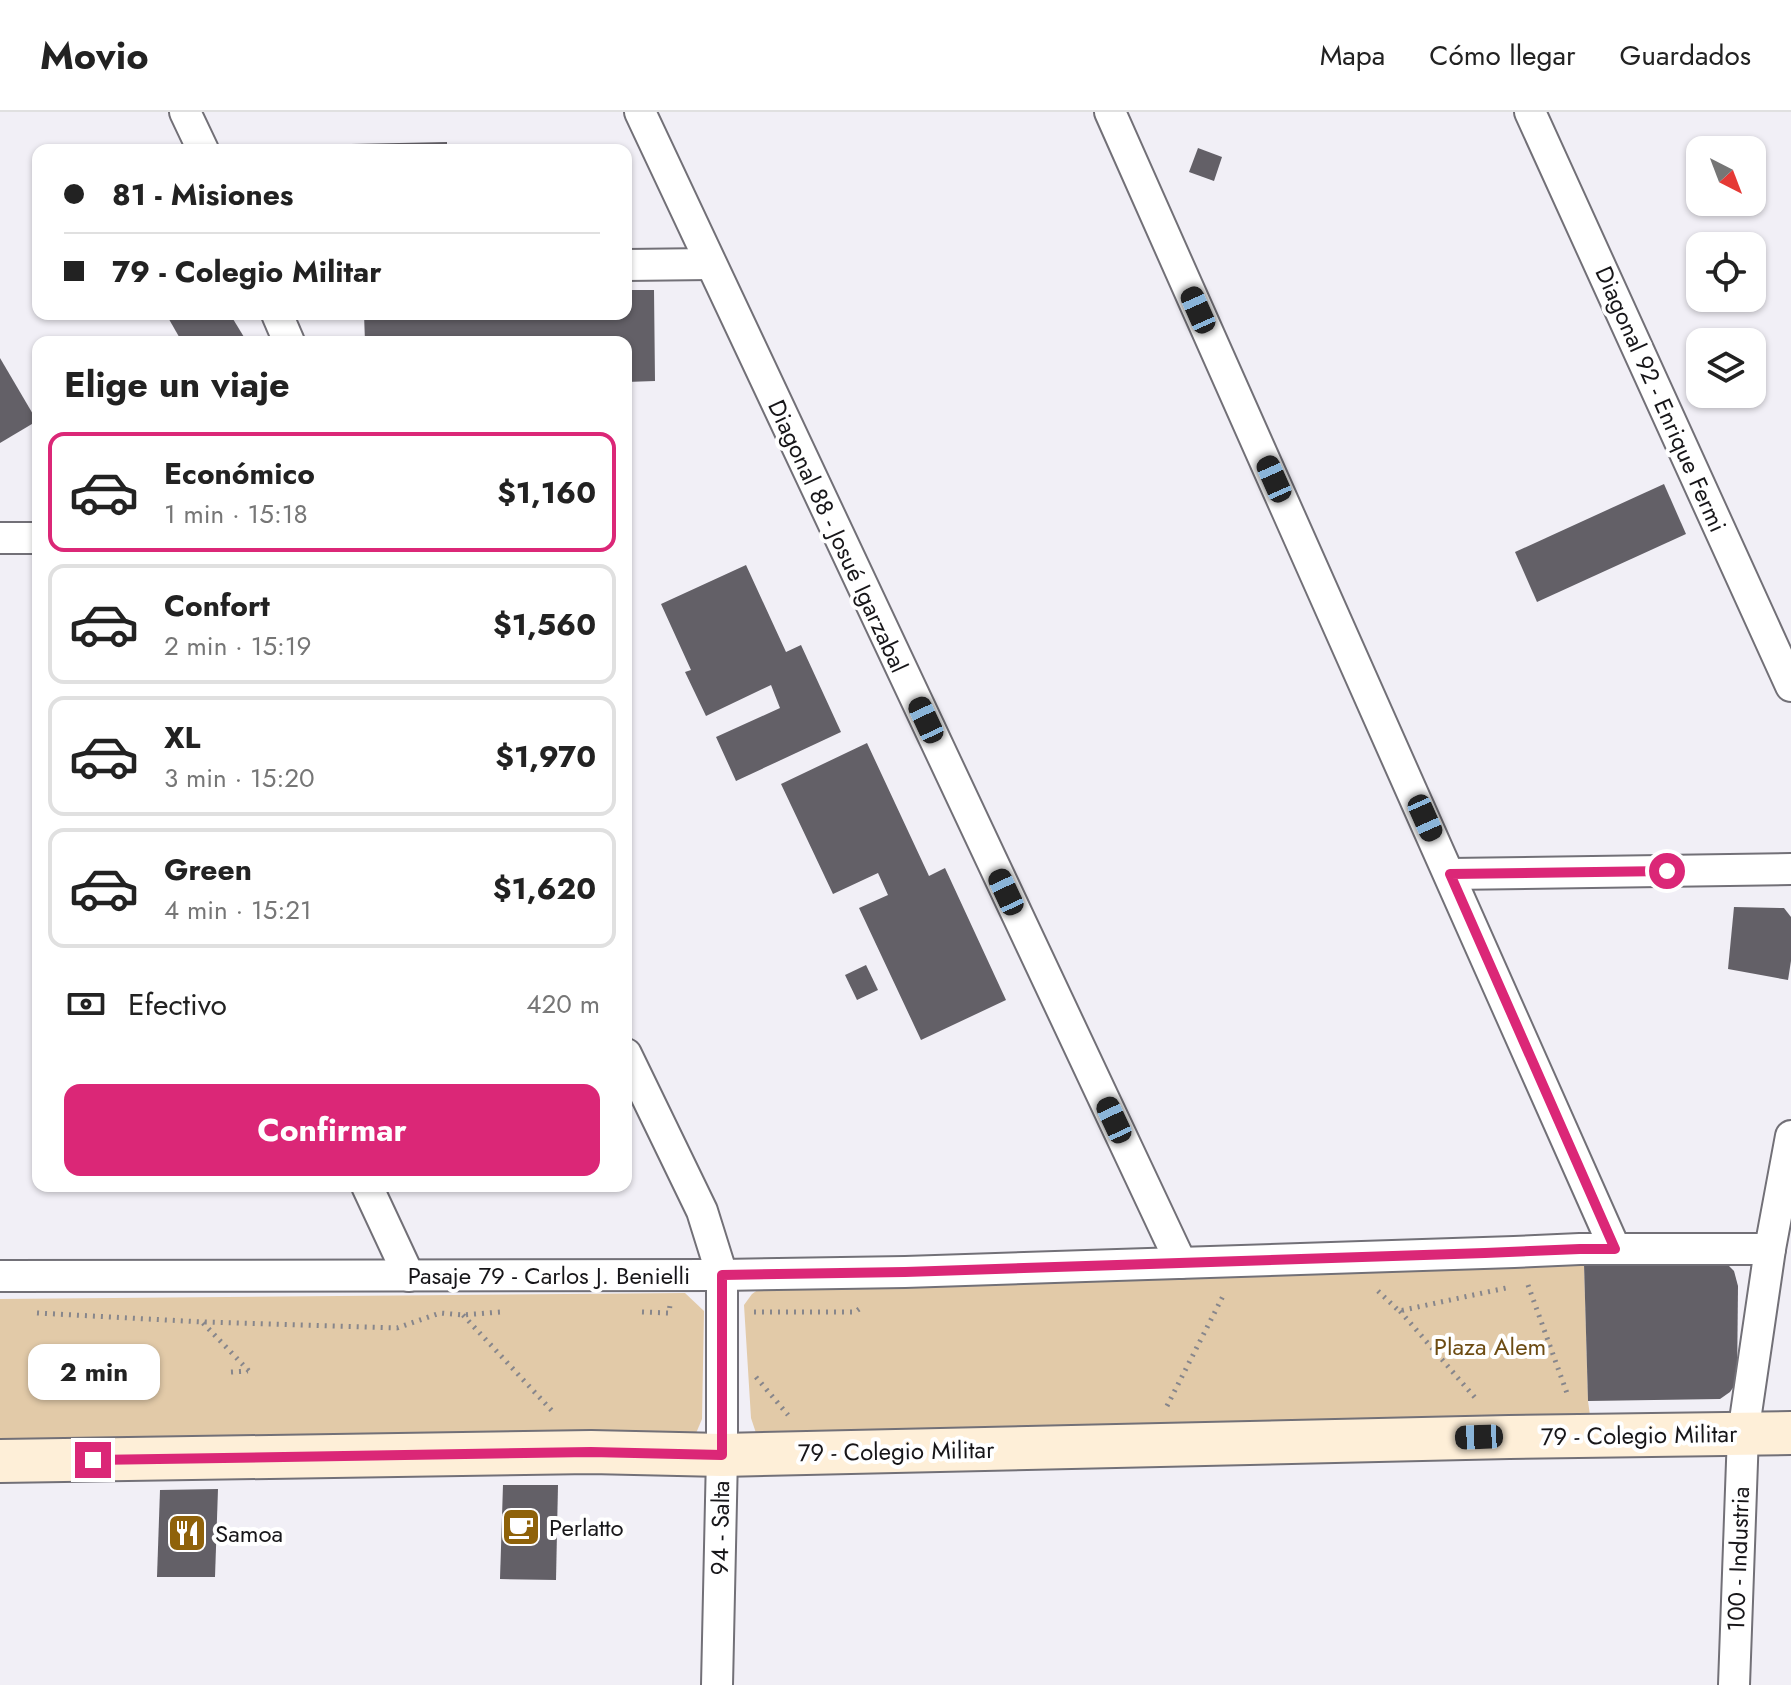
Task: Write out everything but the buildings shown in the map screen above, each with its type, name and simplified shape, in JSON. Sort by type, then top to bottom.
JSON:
[{"type":"street","points":[[185,112],[200,144]]},
{"type":"street","name":"Diagonal 88 - Josué Igarzabal","points":[[640,112],[1181,1263]]},
{"type":"street","points":[[1110,112],[1615,1249]]},
{"type":"street","name":"Diagonal 92 - Enrique Fermi","points":[[1530,112],[1791,686]]},
{"type":"street","points":[[632,265],[710,264]]},
{"type":"street","points":[[0,538],[32,538]]},
{"type":"street","points":[[1450,874],[1791,869]]},
{"type":"street","name":"94 - Salta","points":[[632,1066],[702,1211],[722,1275],[717,1685]]},
{"type":"street","name":"100 - Industria","points":[[1734,1685],[1743,1434],[1770,1249],[1791,1136]]},
{"type":"street","points":[[370,1192],[409,1276]]},
{"type":"street","name":"Pasaje 79 - Carlos J. Benielli","points":[[0,1276],[722,1275],[1580,1249],[1770,1249]]},
{"type":"street","name":"79 - Colegio Militar","points":[[0,1461],[591,1452],[722,1455],[1791,1433]]},
{"type":"path","points":[[1147,1446],[1240,1261]]},
{"type":"path","points":[[1527,1284],[1583,1436]]},
{"type":"path","points":[[1399,1311],[1509,1437]]},
{"type":"path","points":[[27,1312],[397,1328],[440,1313],[463,1315],[591,1452]]},
{"type":"path","points":[[203,1322],[249,1371],[231,1372]]},
{"type":"path","points":[[723,1339],[820,1452]]},
{"type":"green space","name":"Plaza Alem","points":[[1584,1264],[1591,1423],[756,1433],[751,1418],[744,1305],[762,1287]]},
{"type":"green space","points":[[685,1293],[704,1311],[702,1419],[694,1438],[0,1447],[0,1299]]},
{"type":"place","name":"Perlatto","points":[[521,1527]]},
{"type":"place","name":"Samoa","points":[[187,1533]]},
{"type":"route","points":[[93,1460],[591,1452],[722,1455],[722,1275],[1615,1249],[1450,874],[1667,871]]}]
